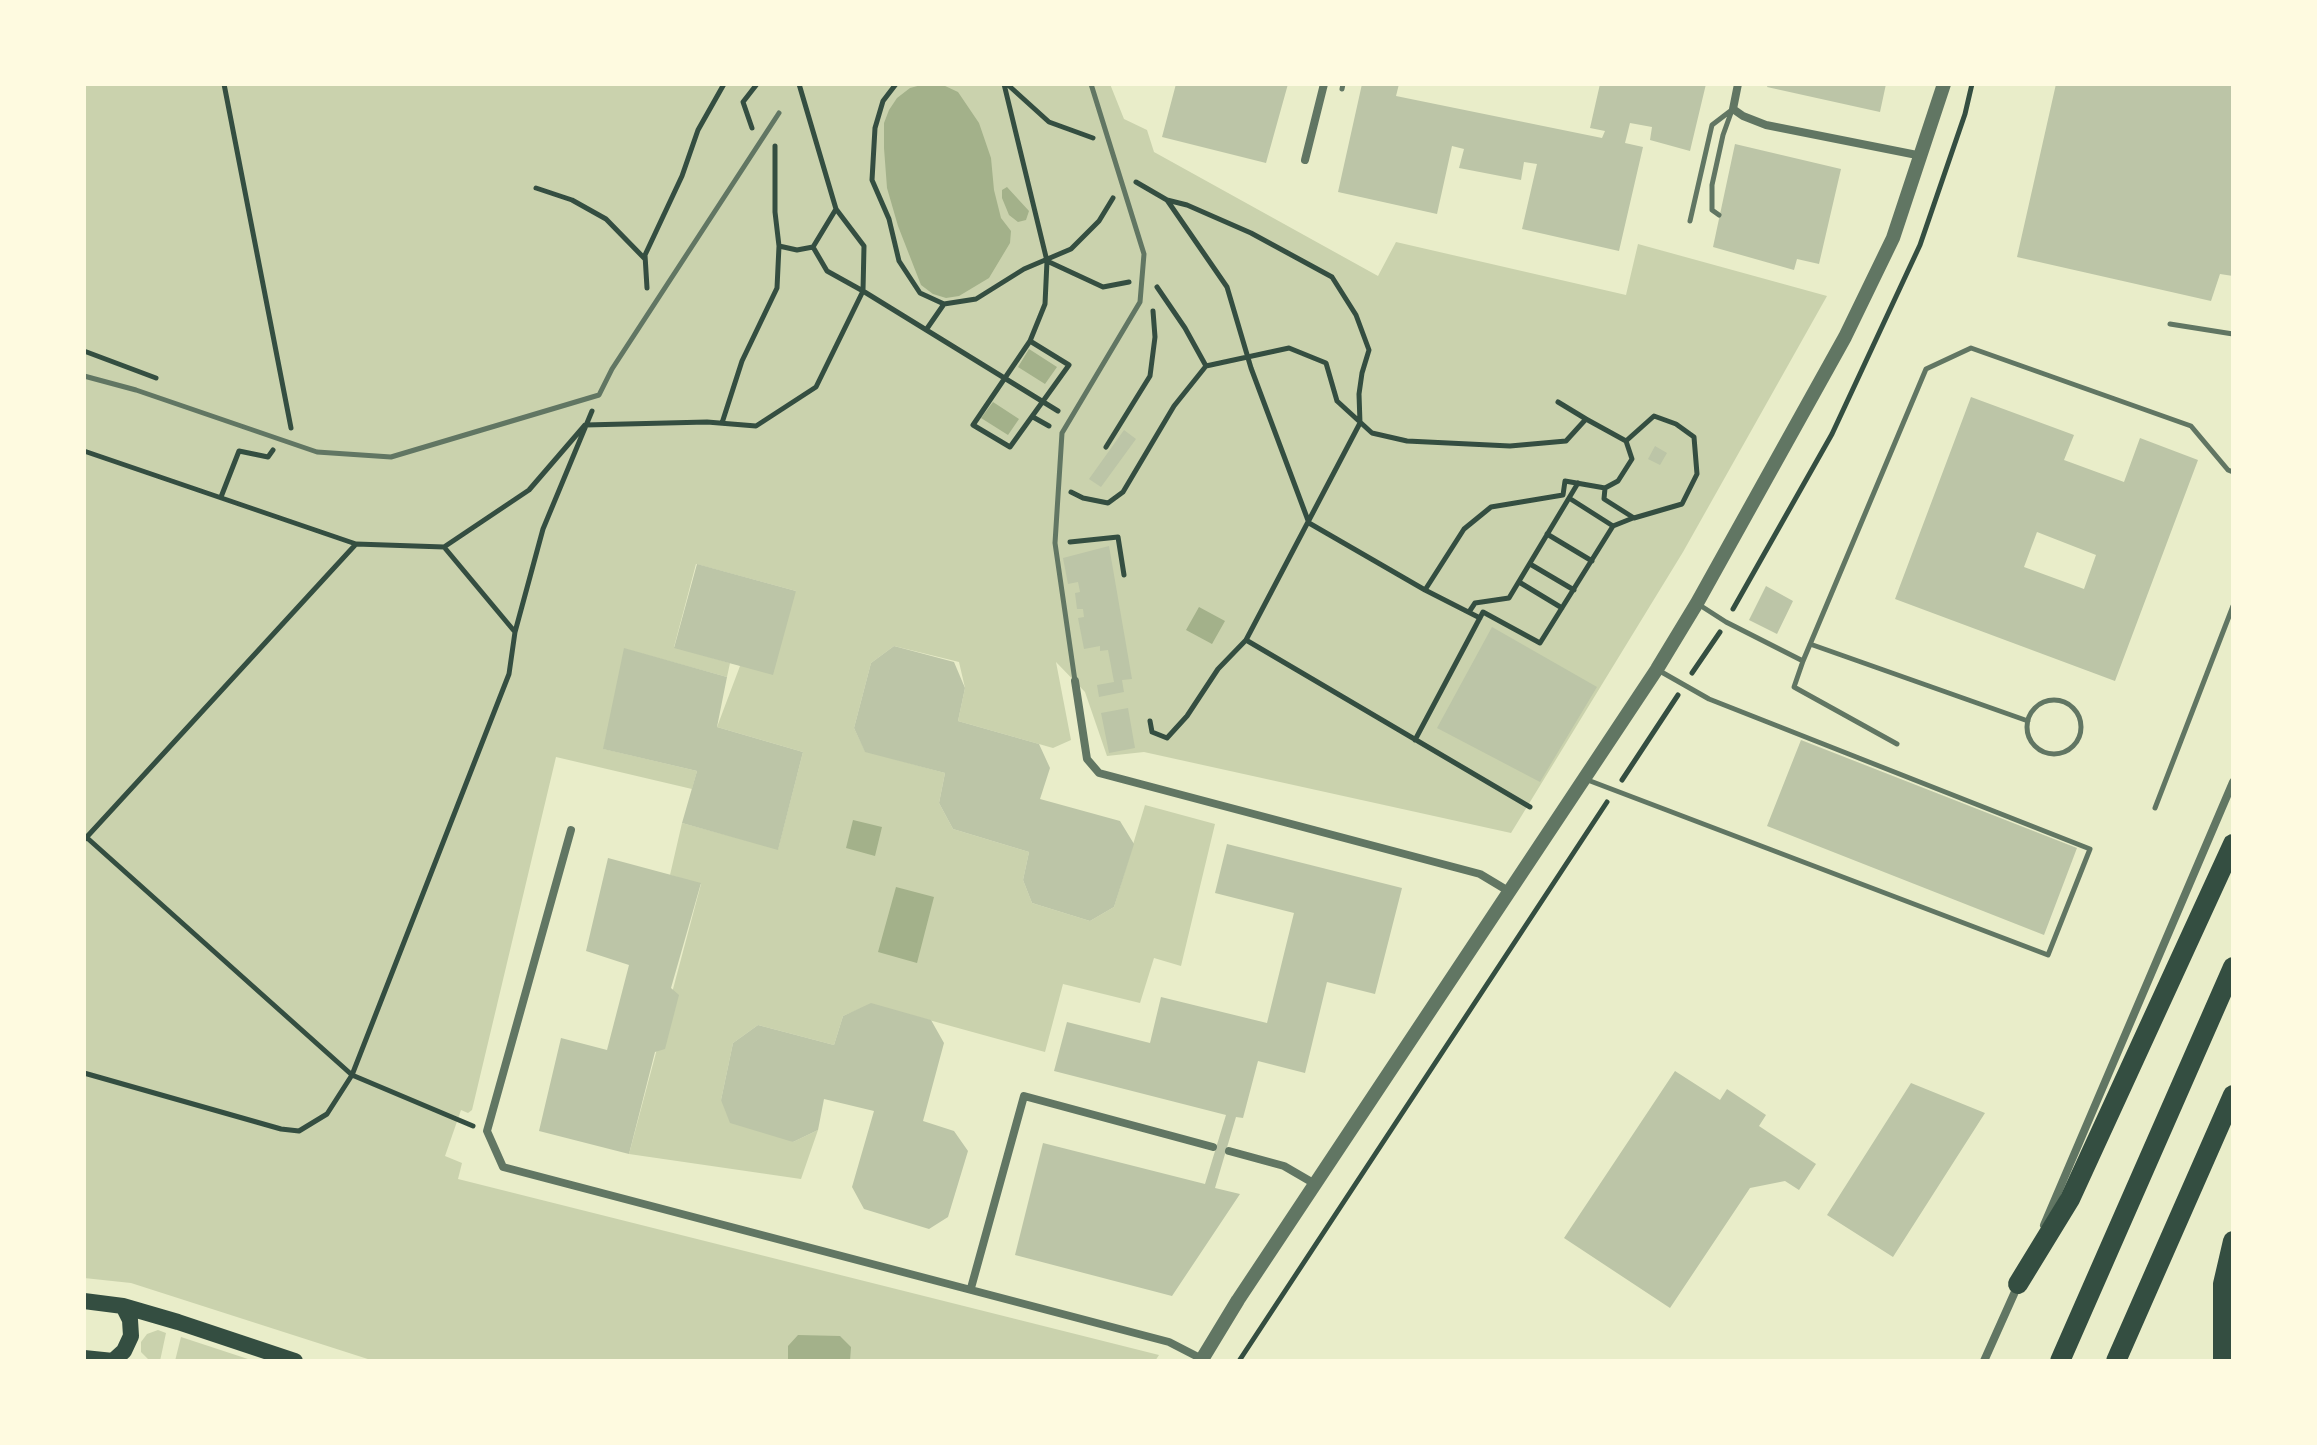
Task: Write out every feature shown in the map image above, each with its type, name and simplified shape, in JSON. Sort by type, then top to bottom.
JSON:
[{"type":"highway","points":[[2018,1284],[2070,1199],[2233,844]]},
{"type":"highway","points":[[2060,1361],[2233,967]]},
{"type":"highway","points":[[2116,1361],[2233,1095]]},
{"type":"highway","points":[[2223,1361],[2223,1284],[2233,1241]]},
{"type":"main road","points":[[84,1301],[123,1306],[295,1361]]},
{"type":"main road","points":[[84,1358],[113,1361],[124,1351],[131,1336],[130,1320],[123,1306]]},
{"type":"street","points":[[1305,160],[1324,84]]},
{"type":"street","points":[[1738,84],[1733,109],[1743,116],[1766,125],[1922,156]]},
{"type":"street","points":[[571,830],[487,1131],[503,1167],[1169,1342],[1202,1360],[1315,1184],[1657,669],[1697,603],[1845,337],[1893,238],[1944,84]]},
{"type":"street","points":[[1075,681],[1087,759],[1099,773],[1480,874],[1510,892]]},
{"type":"street","points":[[1984,1361],[2233,782]]},
{"type":"street","points":[[971,1288],[1024,1096],[1213,1147]]},
{"type":"street","points":[[1229,1151],[1284,1166],[1315,1184]]},
{"type":"lane","points":[[1075,681],[1055,543],[1062,433],[1140,302],[1144,254],[1091,84]]},
{"type":"lane","points":[[1719,215],[1712,210],[1712,185],[1723,135],[1733,109]]},
{"type":"lane","points":[[1690,221],[1712,125],[1733,109]]},
{"type":"lane","points":[[84,376],[136,390],[317,452],[391,457],[599,395],[612,369],[779,113]]},
{"type":"lane","points":[[2170,324],[2233,334]]},
{"type":"lane","points":[[1897,744],[1794,687],[1926,369],[1971,348],[2191,426],[2233,472]]},
{"type":"lane","points":[[1697,603],[1726,622],[1803,661]]},
{"type":"lane","points":[[2155,808],[2233,606]]},
{"type":"lane","points":[[1810,644],[2028,721]]},
{"type":"lane","points":[[1584,778],[2048,955],[2090,849],[1709,699],[1657,669]]},
{"type":"lane","points":[[2054,699],[2071,705],[2081,720],[2082,730],[2075,746],[2059,755],[2050,755],[2034,746],[2027,730],[2028,721],[2037,706],[2054,699]]},
{"type":"path","points":[[224,84],[292,430]]},
{"type":"path","points":[[649,313],[645,259],[682,176],[698,130],[724,84]]},
{"type":"path","points":[[757,84],[743,102],[750,126],[763,138]]},
{"type":"path","points":[[84,451],[356,544],[444,547],[529,490],[585,425],[722,423],[756,426],[816,387],[863,291],[864,246],[836,209],[799,84]]},
{"type":"path","points":[[896,84],[883,101],[875,128],[872,180],[889,219],[899,261],[920,293],[944,304],[976,299],[1024,269],[1071,249],[1099,221],[1122,184]]},
{"type":"path","points":[[1005,84],[1049,122],[1109,143]]},
{"type":"path","points":[[1005,84],[1047,261],[1045,304],[1030,341],[973,425],[1010,447],[1069,365],[1030,341]]},
{"type":"path","points":[[722,423],[742,361],[777,288],[779,246],[773,121]]},
{"type":"path","points":[[1118,171],[1167,200],[1187,205],[1251,233],[1332,277],[1356,315],[1369,350],[1359,394],[1360,423],[1246,640],[1218,669],[1187,716],[1167,738],[1152,732],[1150,721]]},
{"type":"path","points":[[536,188],[572,200],[606,219],[645,259]]},
{"type":"path","points":[[1167,200],[1227,287],[1248,359],[1309,523],[1480,618]]},
{"type":"path","points":[[779,246],[797,250],[813,247],[836,209]]},
{"type":"path","points":[[813,247],[827,271],[1042,403]]},
{"type":"path","points":[[1047,261],[1103,287],[1128,283],[1143,272]]},
{"type":"path","points":[[1143,272],[1152,279],[1185,328],[1206,366]]},
{"type":"path","points":[[1106,447],[1150,376],[1155,337],[1152,300],[1143,272]]},
{"type":"path","points":[[926,330],[944,304]]},
{"type":"path","points":[[1057,485],[1083,498],[1108,503],[1123,492],[1174,406],[1206,366],[1289,348],[1326,363],[1337,401],[1372,433],[1407,441],[1510,446],[1566,441],[1586,419]]},
{"type":"path","points":[[84,1073],[281,1129],[299,1131],[327,1114],[352,1075],[509,674],[515,632],[543,529],[599,395]]},
{"type":"path","points":[[1425,590],[1464,529],[1491,507],[1563,495],[1565,481],[1605,488],[1618,481],[1632,459],[1626,441],[1558,402]]},
{"type":"path","points":[[1415,740],[1483,612],[1540,643],[1613,526],[1682,504],[1697,474],[1694,437],[1676,424],[1654,416],[1626,441]]},
{"type":"path","points":[[221,497],[239,451],[268,457],[281,440]]},
{"type":"path","points":[[1469,612],[1475,603],[1509,598],[1578,483]]},
{"type":"path","points":[[1605,488],[1604,499],[1634,518]]},
{"type":"path","points":[[1569,498],[1613,526]]},
{"type":"path","points":[[1547,534],[1592,561]]},
{"type":"path","points":[[1055,543],[1118,537],[1124,575]]},
{"type":"path","points":[[356,544],[84,838],[352,1075],[487,1131]]},
{"type":"path","points":[[444,547],[515,632]]},
{"type":"path","points":[[1530,564],[1574,590]]},
{"type":"path","points":[[1519,582],[1562,608]]},
{"type":"path","points":[[1246,640],[1530,807]]},
{"type":"shaded area","points":[[84,84],[1110,84],[1124,119],[1147,130],[1154,152],[1378,276],[1396,242],[1626,295],[1638,244],[1827,296],[1683,552],[1511,833],[1144,752],[1107,756],[1085,692],[1056,662],[1071,740],[1053,748],[958,721],[965,688],[959,662],[894,646],[871,663],[854,728],[865,751],[945,773],[939,803],[953,829],[1029,852],[1023,880],[1032,903],[1090,921],[1114,907],[1145,805],[1215,824],[1181,966],[1154,958],[1140,1003],[1063,984],[1045,1052],[871,1004],[843,1016],[834,1045],[758,1025],[733,1043],[721,1100],[793,1142],[818,1130],[801,1179],[629,1154],[701,884],[670,875],[682,823],[778,849],[803,752],[717,727],[740,666],[796,591],[696,564],[674,647],[730,663],[727,677],[625,649],[604,749],[697,771],[692,789],[556,757],[472,1110],[468,1113],[461,1110],[445,1156],[462,1163],[458,1179],[1159,1355],[1155,1361],[374,1361],[131,1283],[84,1278]]},
{"type":"shaded area","points":[[925,84],[943,85],[958,92],[979,123],[991,158],[1001,218],[1011,231],[1010,243],[989,278],[959,296],[946,298],[933,294],[921,285],[887,188],[884,123],[897,98],[910,88]]},
{"type":"shaded area","points":[[1007,187],[1029,211],[1026,220],[1018,222],[1009,215],[1002,198],[1002,190]]},
{"type":"shaded area","points":[[1029,349],[1057,367],[1045,384],[1018,367]]},
{"type":"shaded area","points":[[993,402],[1019,419],[1008,435],[981,418]]},
{"type":"shaded area","points":[[1199,607],[1225,621],[1212,644],[1186,630]]},
{"type":"shaded area","points":[[853,820],[882,827],[875,856],[846,848]]},
{"type":"shaded area","points":[[896,887],[934,897],[917,963],[878,952]]},
{"type":"shaded area","points":[[158,1330],[166,1333],[160,1361],[150,1361],[141,1352],[141,1342],[147,1334]]},
{"type":"shaded area","points":[[798,1335],[840,1336],[851,1347],[850,1361],[788,1361],[788,1346]]},
{"type":"shaded area","points":[[181,1337],[254,1361],[175,1361]]},
{"type":"building","points":[[1176,84],[1288,84],[1266,163],[1162,137]]},
{"type":"building","points":[[1362,84],[1399,84],[1396,96],[1602,138],[1605,131],[1590,128],[1600,84],[1706,84],[1690,151],[1650,140],[1652,127],[1630,123],[1625,143],[1643,147],[1619,251],[1522,229],[1537,164],[1524,162],[1521,180],[1459,168],[1464,149],[1452,146],[1437,214],[1338,192]]},
{"type":"building","points":[[1768,84],[1886,84],[1880,112],[1767,87]]},
{"type":"building","points":[[2056,84],[2233,84],[2233,276],[2220,274],[2211,301],[2017,257]]},
{"type":"building","points":[[1735,144],[1841,169],[1819,264],[1797,259],[1794,270],[1713,247]]},
{"type":"building","points":[[1971,397],[2074,435],[2064,460],[2124,482],[2140,438],[2198,460],[2115,681],[1895,599]],"holes":[[[2037,532],[2096,555],[2084,589],[2024,567]]]},
{"type":"building","points":[[1124,430],[1136,439],[1101,487],[1089,479]]},
{"type":"building","points":[[1655,446],[1667,453],[1660,465],[1648,459]]},
{"type":"building","points":[[1109,546],[1132,679],[1122,680],[1124,692],[1099,697],[1097,685],[1114,682],[1108,650],[1100,651],[1100,646],[1084,649],[1078,618],[1084,617],[1083,609],[1077,609],[1075,593],[1080,592],[1078,582],[1068,584],[1063,558]]},
{"type":"building","points":[[697,564],[796,591],[773,675],[674,648]]},
{"type":"building","points":[[1766,586],[1793,601],[1777,634],[1749,620]]},
{"type":"building","points":[[1492,627],[1597,687],[1540,782],[1437,728]]},
{"type":"building","points":[[894,646],[954,662],[965,688],[958,721],[1039,744],[1050,768],[1040,799],[1120,821],[1134,844],[1114,907],[1090,921],[1032,903],[1023,880],[1029,852],[953,829],[939,803],[945,773],[865,752],[854,728],[871,663]]},
{"type":"building","points":[[624,648],[727,677],[717,727],[803,752],[778,850],[682,823],[697,771],[603,749]]},
{"type":"building","points":[[1128,708],[1135,748],[1109,753],[1101,713]]},
{"type":"building","points":[[1801,740],[2077,848],[2044,935],[1767,826]]},
{"type":"building","points":[[1227,844],[1402,888],[1375,994],[1327,982],[1305,1073],[1258,1061],[1243,1118],[1236,1117],[1215,1188],[1240,1194],[1172,1296],[1015,1255],[1043,1143],[1205,1184],[1226,1115],[1054,1071],[1067,1022],[1150,1043],[1161,997],[1267,1023],[1294,913],[1215,893]]},
{"type":"building","points":[[608,858],[701,883],[671,988],[679,995],[665,1049],[655,1052],[629,1154],[539,1131],[561,1038],[607,1050],[629,965],[586,951]]},
{"type":"building","points":[[871,1003],[931,1020],[944,1043],[923,1121],[954,1131],[968,1151],[948,1217],[929,1229],[864,1209],[852,1187],[874,1111],[824,1099],[818,1130],[793,1142],[730,1123],[721,1100],[733,1043],[758,1025],[834,1045],[843,1016]]},
{"type":"building","points":[[1675,1071],[1720,1100],[1727,1089],[1766,1115],[1759,1126],[1816,1164],[1799,1190],[1785,1181],[1750,1188],[1670,1308],[1564,1238]]},
{"type":"building","points":[[1911,1083],[1985,1113],[1893,1257],[1827,1215]]}]
